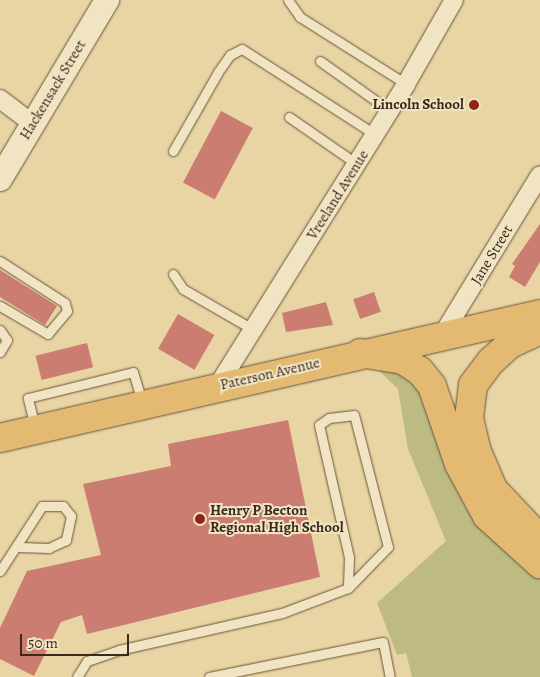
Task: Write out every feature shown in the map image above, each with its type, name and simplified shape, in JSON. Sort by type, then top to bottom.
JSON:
[{"type":"main road","name":"Hackensack Street","points":[[0,179],[106,0]]},
{"type":"main road","name":"Paterson Avenue","points":[[0,438],[360,353],[540,314]]},
{"type":"main road","points":[[540,330],[510,344],[490,361],[473,385],[470,418],[476,449],[493,489],[540,539]]},
{"type":"main road","points":[[360,353],[403,360],[420,371],[432,386],[459,464],[488,516],[540,564]]},
{"type":"street","name":"Vreeland Avenue","points":[[217,387],[376,134],[454,0]]},
{"type":"street","points":[[0,99],[32,123]]},
{"type":"street","name":"Jane Street","points":[[443,334],[540,175]]},
{"type":"lane","points":[[288,0],[300,16],[406,84]]},
{"type":"lane","points":[[173,152],[218,72],[230,55],[242,49],[376,134]]},
{"type":"lane","points":[[320,62],[390,111]]},
{"type":"lane","points":[[289,117],[357,164]]},
{"type":"lane","points":[[0,261],[65,303],[67,311],[48,334],[0,306]]},
{"type":"lane","points":[[173,274],[183,289],[254,330]]},
{"type":"lane","points":[[0,330],[7,340],[0,352]]},
{"type":"lane","points":[[77,677],[87,661],[111,652],[282,613],[348,588],[388,547],[354,414],[329,418],[319,425],[349,557],[348,588]]},
{"type":"lane","points":[[0,571],[19,547],[42,506],[63,506],[71,516],[66,540],[49,548],[19,547]]},
{"type":"lane","points":[[209,677],[383,642],[390,677]]},
{"type":"shaded area","points":[[372,364],[404,367],[425,396],[453,483],[497,535],[540,572],[540,677],[412,677],[406,653],[397,655],[377,603],[446,541],[408,449],[398,389]]},
{"type":"building","points":[[221,111],[253,128],[215,199],[183,183]]},
{"type":"building","points":[[540,224],[540,262],[525,287],[509,277],[515,266],[512,264]]},
{"type":"building","points":[[0,270],[57,306],[45,325],[0,297]]},
{"type":"building","points":[[374,292],[381,312],[360,319],[353,299]]},
{"type":"building","points":[[326,302],[333,325],[286,332],[282,313]]},
{"type":"building","points":[[178,314],[214,335],[194,370],[158,349]]},
{"type":"building","points":[[87,343],[93,367],[42,380],[36,356]]},
{"type":"building","name":"Henry P Becton Regional High School","points":[[288,420],[320,577],[87,634],[82,615],[61,622],[34,676],[0,659],[0,628],[27,571],[101,555],[83,484],[171,466],[168,444]]},
{"type":"place","name":"Lincoln School","points":[[474,105]]},
{"type":"place","name":"Henry P Becton Regional High School","points":[[200,519]]}]
